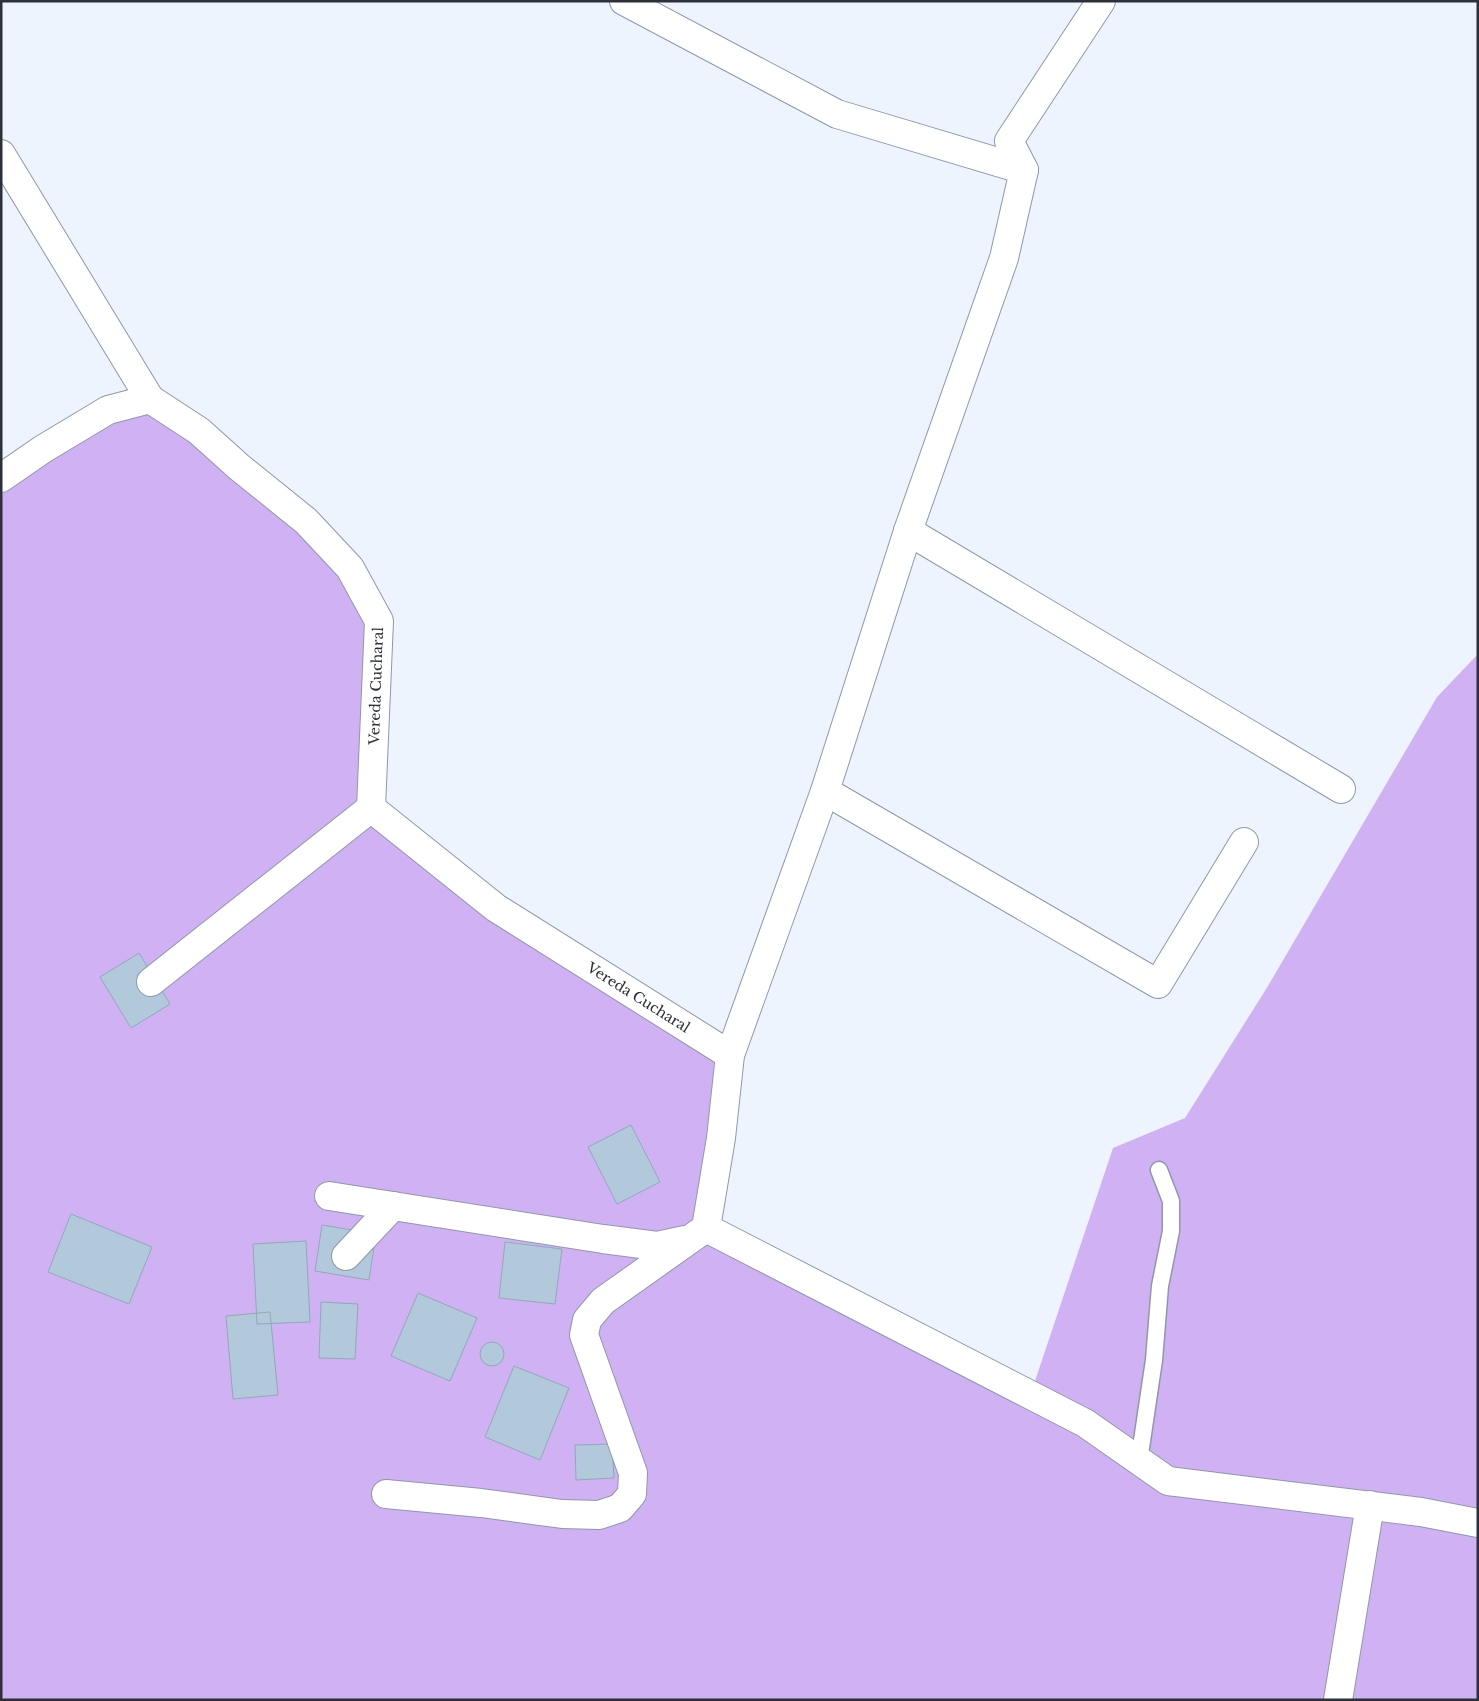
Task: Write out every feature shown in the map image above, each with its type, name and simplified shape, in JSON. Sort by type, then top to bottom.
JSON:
[{"type":"street","points":[[624,1],[837,114],[1024,170]]},
{"type":"street","points":[[386,1494],[481,1503],[562,1514],[599,1515],[620,1508],[632,1494],[633,1473],[584,1335],[587,1320],[603,1301],[621,1287],[706,1228],[721,1138],[730,1056],[825,790],[908,531],[1004,258],[1024,170],[1010,141],[1101,1]]},
{"type":"street","points":[[1,154],[150,399],[108,410],[43,449],[1,478]]},
{"type":"street","name":"Vereda Cucharal","points":[[150,399],[199,431],[239,468],[306,521],[350,568],[379,621],[371,808],[496,908],[730,1056]]},
{"type":"street","points":[[908,531],[1341,789]]},
{"type":"street","points":[[825,790],[1158,984],[1244,842]]},
{"type":"street","points":[[151,982],[371,808]]},
{"type":"street","points":[[329,1196],[657,1246],[686,1240],[706,1228]]},
{"type":"street","points":[[346,1256],[393,1206]]},
{"type":"street","points":[[706,1228],[1085,1423],[1168,1481],[1421,1512],[1478,1524]]},
{"type":"street","points":[[1338,1700],[1370,1505]]},
{"type":"lane","points":[[1139,1461],[1154,1360],[1160,1286],[1171,1231],[1170,1201],[1159,1170]]},
{"type":"shaded area","points":[[148,411],[193,441],[300,532],[341,576],[366,623],[358,802],[717,1062],[719,1222],[1080,1434],[1156,1488],[1420,1525],[1478,1537],[1478,1700],[1,1700],[1,493],[113,422]]},
{"type":"shaded area","points":[[1478,654],[1478,1511],[1173,1470],[1034,1384],[1113,1148],[1185,1118],[1268,986],[1437,697]]},
{"type":"building","points":[[139,953],[170,1004],[131,1028],[100,977]]},
{"type":"building","points":[[631,1125],[660,1182],[617,1204],[588,1147]]},
{"type":"building","points":[[71,1214],[152,1247],[129,1304],[48,1272]]},
{"type":"building","points":[[322,1225],[376,1234],[369,1280],[315,1271]]},
{"type":"building","points":[[306,1241],[310,1322],[257,1324],[253,1244]]},
{"type":"building","points":[[505,1242],[562,1249],[555,1304],[499,1298]]},
{"type":"building","points":[[418,1293],[477,1318],[450,1381],[391,1356]]},
{"type":"building","points":[[321,1302],[358,1304],[355,1359],[319,1358]]},
{"type":"building","points":[[270,1312],[278,1395],[233,1399],[226,1316]]},
{"type":"building","points":[[492,1342],[501,1345],[504,1354],[501,1363],[492,1366],[483,1363],[480,1354],[483,1345]]},
{"type":"building","points":[[514,1366],[569,1388],[540,1460],[485,1437]]},
{"type":"building","points":[[612,1444],[614,1478],[576,1480],[575,1445]]}]
